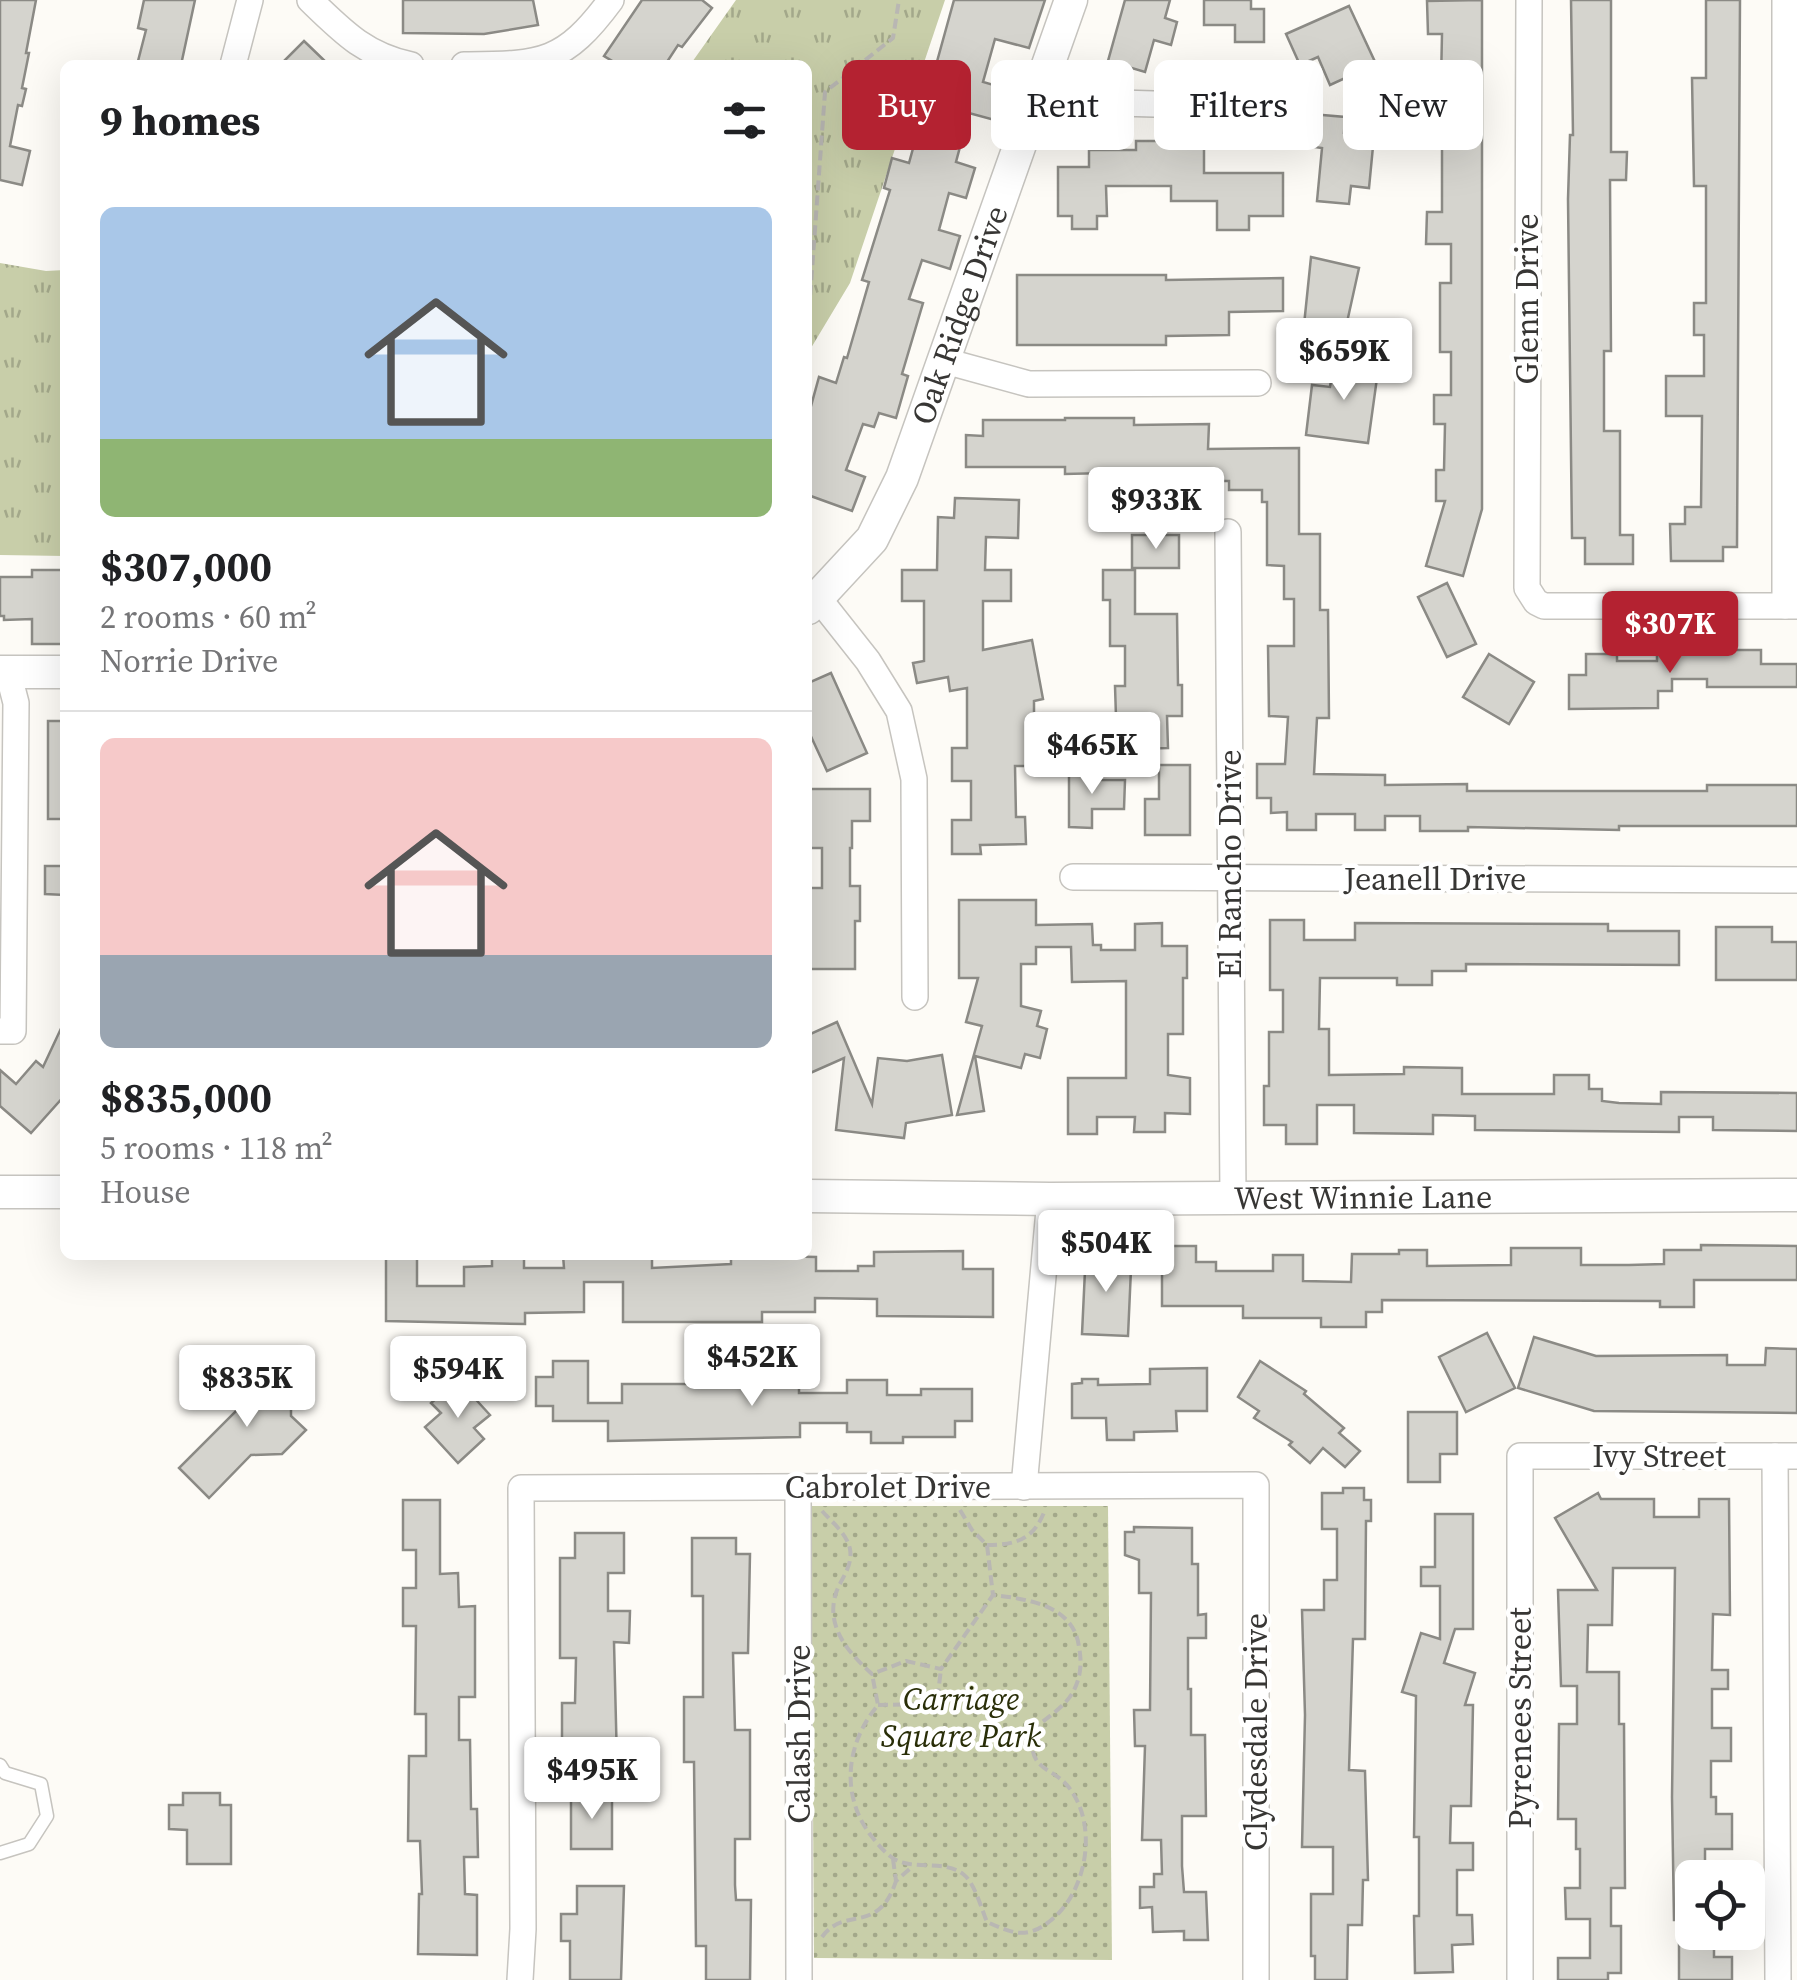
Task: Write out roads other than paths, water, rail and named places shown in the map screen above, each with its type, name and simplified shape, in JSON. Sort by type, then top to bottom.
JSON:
[{"type":"street","points":[[234,60],[250,0]]},
{"type":"street","points":[[310,0],[352,40],[388,60]]},
{"type":"street","points":[[539,60],[559,54],[586,35],[611,0]]},
{"type":"street","name":"Oak Ridge Drive","points":[[1051,60],[1071,0]]},
{"type":"street","name":"Glenn Drive","points":[[1529,0],[1525,580],[1530,596],[1544,606],[1791,606]]},
{"type":"street","points":[[1785,0],[1791,606]]},
{"type":"street","name":"Oak Ridge Drive","points":[[813,604],[872,539],[902,478],[1018,150]]},
{"type":"street","points":[[944,361],[1028,384],[1258,383]]},
{"type":"street","name":"El Rancho Drive","points":[[1228,532],[1232,1196]]},
{"type":"street","points":[[813,604],[868,661],[899,710],[914,779],[915,997]]},
{"type":"street","points":[[0,1031],[13,1031],[15,952],[16,702],[4,672],[60,672]]},
{"type":"street","name":"Jeanell Drive","points":[[1073,877],[1797,880]]},
{"type":"street","points":[[0,1192],[60,1192]]},
{"type":"street","name":"West Winnie Lane","points":[[812,1196],[1050,1199],[1797,1195]]},
{"type":"street","points":[[1024,1488],[1050,1199]]},
{"type":"street","name":"Ivy Street","points":[[1520,1456],[1786,1456]]},
{"type":"street","name":"Pyrenees Street","points":[[1520,1456],[1520,1980]]},
{"type":"street","points":[[1778,1980],[1786,1456]]},
{"type":"street","name":"Cabrolet Drive","points":[[520,1980],[520,1488],[1256,1485]]},
{"type":"street","name":"Clydesdale Drive","points":[[1256,1485],[1256,1980]]},
{"type":"street","name":"Calash Drive","points":[[798,1488],[800,1980]]},
{"type":"lane","points":[[0,1765],[5,1773],[41,1784],[47,1816],[28,1844],[0,1853]]},
{"type":"park label","name":"Carriage Square Park","points":[[961,1718]]}]
